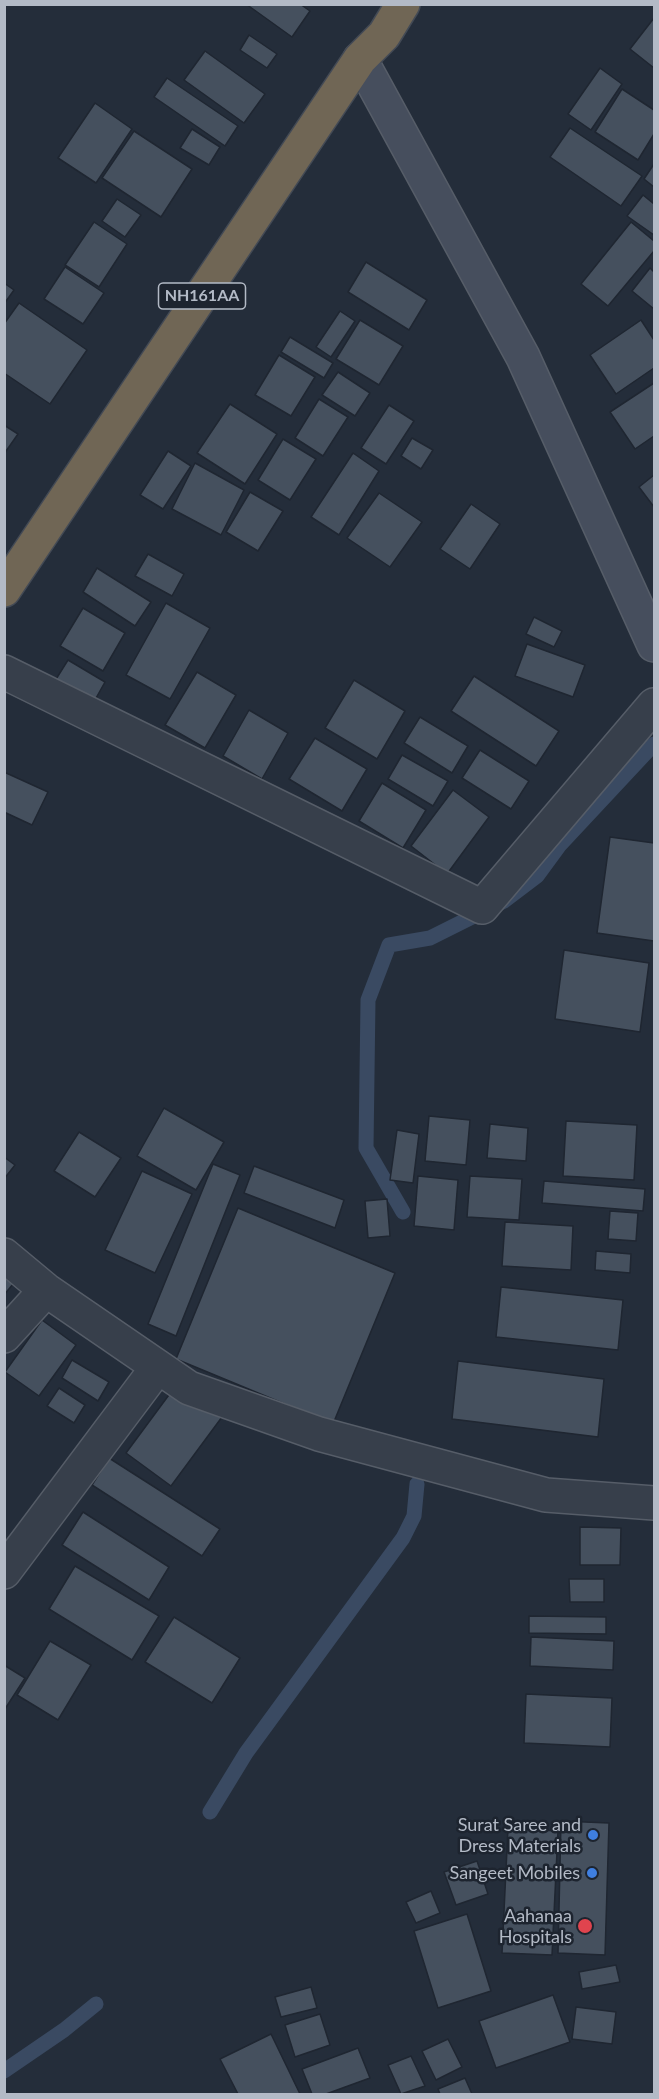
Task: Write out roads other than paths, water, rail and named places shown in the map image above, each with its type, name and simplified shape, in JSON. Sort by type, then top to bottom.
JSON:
[{"type":"highway","name":"NH161AA","points":[[4,590],[360,59],[384,35],[403,4]]},
{"type":"street","points":[[360,59],[523,357],[654,645]]},
{"type":"street","points":[[4,672],[482,907],[654,705]]},
{"type":"street","points":[[4,1255],[46,1290],[189,1388],[319,1434],[546,1495],[654,1503]]},
{"type":"street","points":[[4,1336],[46,1290]]},
{"type":"street","points":[[4,1572],[157,1368]]},
{"type":"waterway","points":[[403,1212],[366,1148],[368,1000],[389,945],[430,938],[504,901],[537,876],[559,846],[654,744]]},
{"type":"waterway","points":[[210,1812],[246,1753],[403,1538],[414,1516],[417,1484]]},
{"type":"waterway","points":[[4,2071],[64,2030],[96,2004]]},
{"type":"place","name":"Surat Saree and Dress Materials","points":[[593,1835]]},
{"type":"place","name":"Sangeet Mobiles","points":[[592,1873]]},
{"type":"place","name":"Aahanaa Hospitals","points":[[585,1926]]}]
